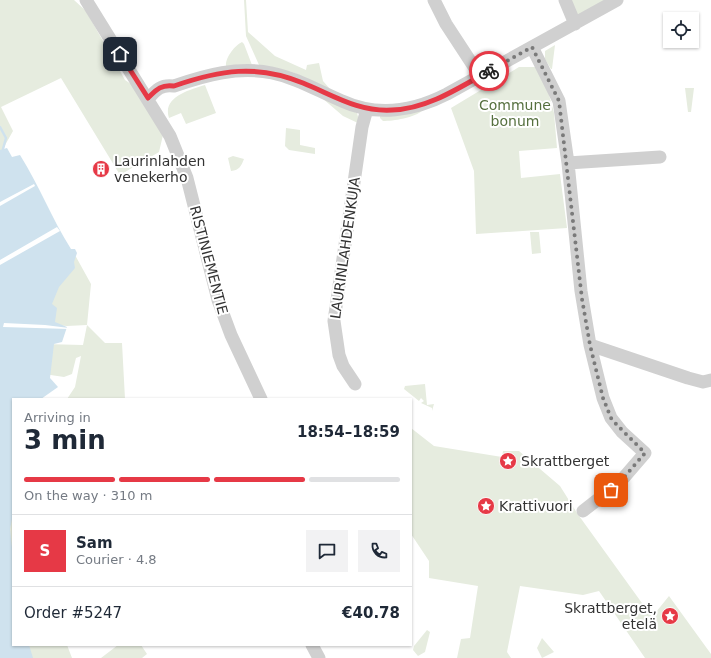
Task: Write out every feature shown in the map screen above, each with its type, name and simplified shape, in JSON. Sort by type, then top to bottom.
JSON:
[{"type":"street","name":"RISTINIEMENTIE","points":[[86,0],[148,98],[170,136],[187,178],[218,300],[231,335],[261,398]]},
{"type":"street","points":[[434,0],[446,24],[480,76]]},
{"type":"street","points":[[564,0],[575,24]]},
{"type":"street","points":[[148,98],[164,96],[169,93],[174,86],[222,72],[255,70],[290,78],[343,102],[367,109],[392,110],[422,105],[480,76],[618,0]]},
{"type":"street","points":[[532,47],[559,101],[568,164],[581,291],[590,345],[605,405],[611,418],[622,432],[645,453],[620,482],[583,511]]},
{"type":"street","name":"LAURINLAHDENKUJA","points":[[355,384],[341,360],[337,348],[334,321],[362,127],[367,109]]},
{"type":"street","points":[[568,164],[660,158]]},
{"type":"street","points":[[590,345],[688,378],[703,382],[711,380]]},
{"type":"street","points":[[313,646],[319,658]]},
{"type":"green space","points":[[0,0],[74,0],[86,11],[125,80],[134,86],[163,135],[159,152],[120,175],[61,78],[1,107],[13,131],[0,154]]},
{"type":"green space","points":[[244,0],[246,0],[248,32],[275,56],[306,70],[307,65],[319,63],[323,81],[330,89],[292,72],[259,65],[246,36]]},
{"type":"green space","points":[[569,0],[605,0],[579,15],[574,14]]},
{"type":"green space","points":[[242,42],[252,65],[226,66],[227,59],[231,52]]},
{"type":"green space","points":[[555,45],[551,69],[545,59],[545,51]]},
{"type":"green space","name":"Commune bonum","points":[[519,67],[536,67],[548,91],[554,113],[557,148],[519,151],[521,178],[560,174],[567,228],[476,234],[474,171],[451,108]]},
{"type":"green space","points":[[205,85],[216,113],[186,124],[181,113],[169,118],[169,105],[173,100],[185,92]]},
{"type":"green space","points":[[685,88],[694,88],[691,112],[688,112]]},
{"type":"green space","points":[[322,98],[357,113],[360,124],[343,116]]},
{"type":"green space","points":[[423,110],[415,115],[398,120],[383,121],[380,118],[380,116]]},
{"type":"green space","points":[[286,128],[300,130],[300,145],[315,148],[315,154],[289,150],[285,146]]},
{"type":"green space","points":[[233,156],[244,159],[238,169],[231,171],[228,158]]},
{"type":"green space","points":[[530,232],[539,232],[541,253],[532,254]]},
{"type":"green space","points":[[75,255],[91,284],[87,325],[67,326],[30,323]]},
{"type":"green space","points":[[87,325],[105,343],[122,343],[125,398],[68,398],[75,387],[81,356],[76,358],[72,374],[64,377],[44,374],[43,344],[83,345]]},
{"type":"green space","points":[[425,384],[427,405],[434,404],[432,411],[432,408],[421,403],[424,401],[421,398],[419,401],[404,389],[405,386]]},
{"type":"green space","points":[[12,426],[12,644],[5,631],[0,609],[0,471]]},
{"type":"green space","points":[[412,429],[434,446],[502,457],[503,451],[519,451],[560,486],[577,513],[652,617],[669,596],[711,654],[711,658],[645,658],[599,591],[583,595],[520,586],[507,652],[511,658],[457,658],[461,639],[470,638],[478,586],[429,578],[429,561],[412,536]]},
{"type":"green space","points":[[427,630],[430,632],[425,652],[418,656],[413,650],[414,646]]},
{"type":"green space","points":[[542,638],[554,652],[542,658],[537,648]]},
{"type":"green space","points":[[13,646],[67,646],[72,658],[19,658]]},
{"type":"green space","points":[[117,646],[142,646],[147,654],[142,658],[101,658]]},
{"type":"water","points":[[7,148],[12,157],[20,155],[64,238],[71,249],[75,249],[77,253],[74,262],[75,268],[59,287],[52,304],[57,308],[55,322],[67,327],[62,342],[54,344],[50,378],[58,387],[42,398],[12,398],[12,519],[10,529],[12,548],[12,646],[29,646],[33,658],[0,658],[0,150]]},
{"type":"pier","points":[[34,184],[35,186],[0,206],[0,202]]},
{"type":"pier","points":[[57,227],[60,231],[0,265],[0,260]]},
{"type":"pier","points":[[4,323],[45,325],[69,329],[3,327]]},
{"type":"waterway","points":[[0,127],[6,138],[3,149]]},
{"type":"way so far","points":[[489,71],[532,47],[555,90],[559,101],[568,164],[582,299],[590,345],[605,405],[611,418],[622,432],[645,453],[620,482],[611,490]]},
{"type":"place","name":"Laurinlahden venekerho","points":[[101,169]]},
{"type":"place","name":"Skrattberget","points":[[508,461]]},
{"type":"place","name":"Krattivuori","points":[[486,506]]},
{"type":"place","name":"Skrattberget, etelä","points":[[670,616]]},
{"type":"route","points":[[120,54],[148,98],[159,87],[166,85],[174,86],[193,79],[222,72],[255,70],[272,73],[304,83],[343,102],[367,109],[379,110],[392,110],[422,105],[447,94],[489,71]]}]
